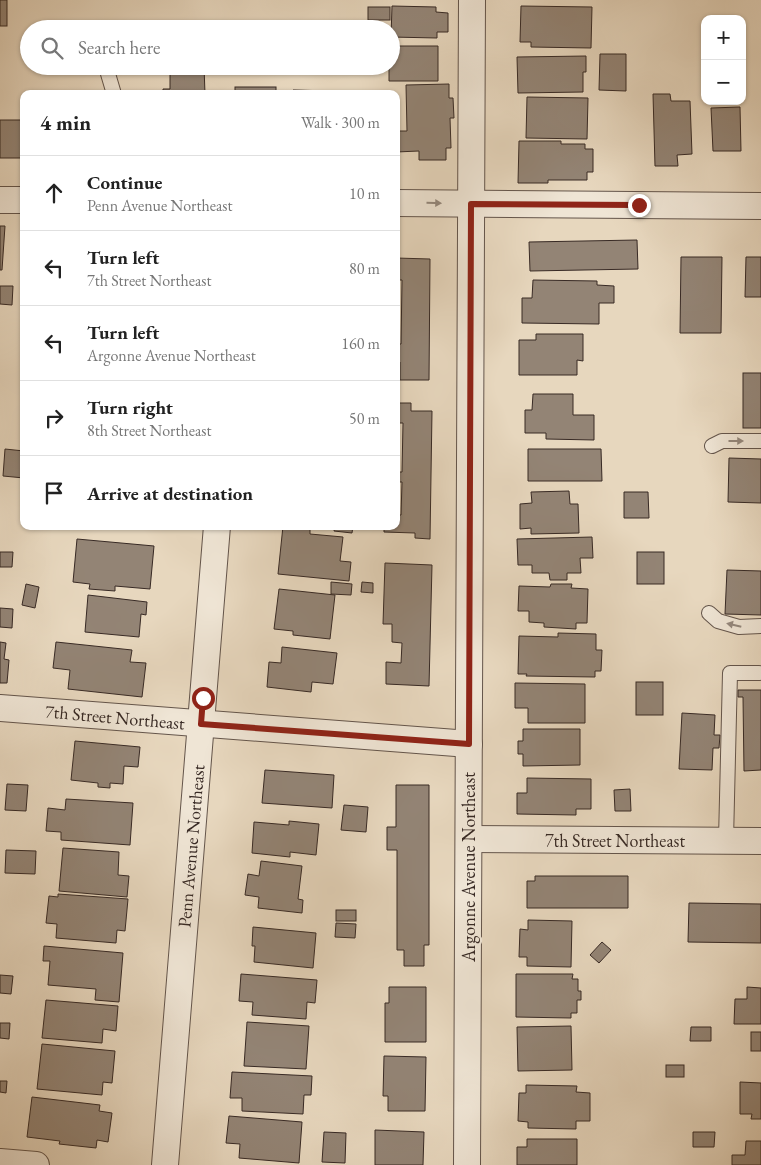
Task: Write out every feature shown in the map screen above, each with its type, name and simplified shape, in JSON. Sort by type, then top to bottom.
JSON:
[{"type":"street","name":"Argonne Avenue Northeast","points":[[467,1165],[472,0]]},
{"type":"street","points":[[0,200],[20,200]]},
{"type":"street","points":[[400,203],[761,206]]},
{"type":"street","name":"Penn Avenue Northeast","points":[[165,1165],[217,530]]},
{"type":"street","name":"7th Street Northeast","points":[[0,708],[469,744]]},
{"type":"street","name":"7th Street Northeast","points":[[468,839],[761,841]]},
{"type":"street","points":[[0,1162],[36,1165]]},
{"type":"lane","points":[[108,75],[113,90]]},
{"type":"lane","points":[[712,446],[722,441],[761,441]]},
{"type":"lane","points":[[709,613],[718,621],[739,627],[761,626]]},
{"type":"lane","points":[[726,840],[730,673],[760,673]]},
{"type":"building","points":[[0,0],[7,0],[7,26],[0,26]]},
{"type":"building","points":[[392,6],[436,7],[436,12],[448,13],[448,32],[437,32],[437,38],[400,37],[400,20],[392,20]]},
{"type":"building","points":[[521,6],[592,7],[591,48],[531,47],[531,42],[520,42]]},
{"type":"building","points":[[368,7],[390,7],[390,20],[368,20]]},
{"type":"building","points":[[400,46],[438,46],[438,81],[389,81],[389,75],[400,75]]},
{"type":"building","points":[[600,54],[626,54],[626,91],[599,90]]},
{"type":"building","points":[[586,56],[586,72],[583,72],[583,92],[518,93],[517,57]]},
{"type":"building","points":[[170,75],[204,75],[205,90],[163,90],[170,89]]},
{"type":"building","points":[[449,84],[449,98],[453,98],[454,118],[450,118],[451,148],[446,148],[446,160],[419,160],[419,151],[400,152],[400,131],[407,131],[406,85]]},
{"type":"building","points":[[235,87],[276,87],[276,90],[235,90]]},
{"type":"building","points":[[653,94],[670,94],[671,101],[690,101],[692,154],[677,155],[678,166],[655,166]]},
{"type":"building","points":[[527,97],[588,98],[587,139],[526,138]]},
{"type":"building","points":[[740,107],[741,151],[713,151],[711,108]]},
{"type":"building","points":[[0,120],[20,120],[20,158],[0,158]]},
{"type":"building","points":[[519,141],[561,141],[561,144],[585,144],[585,149],[593,149],[593,172],[587,172],[587,180],[548,180],[548,183],[518,183]]},
{"type":"building","points":[[0,226],[5,226],[2,270],[0,270]]},
{"type":"building","points":[[637,240],[638,269],[530,271],[529,242]]},
{"type":"building","points":[[681,257],[722,257],[721,333],[680,333]]},
{"type":"building","points":[[746,257],[761,257],[761,297],[745,297]]},
{"type":"building","points":[[400,258],[430,259],[429,380],[400,380],[402,280],[400,280]]},
{"type":"building","points":[[533,280],[597,281],[597,285],[614,286],[614,303],[599,303],[599,324],[522,323],[522,298],[532,298]]},
{"type":"building","points":[[0,286],[13,286],[12,305],[0,304]]},
{"type":"building","points":[[536,334],[583,334],[583,361],[577,360],[577,375],[519,375],[519,340],[536,340]]},
{"type":"building","points":[[743,373],[761,373],[761,428],[743,428]]},
{"type":"building","points":[[533,394],[573,394],[573,415],[594,415],[594,440],[546,439],[546,433],[525,433],[525,410],[532,410]]},
{"type":"building","points":[[400,403],[411,403],[411,411],[432,411],[430,539],[415,538],[415,533],[384,532],[384,530],[400,530],[402,482],[400,482],[400,472],[402,472],[403,423],[400,423]]},
{"type":"building","points":[[5,449],[20,451],[20,478],[3,476]]},
{"type":"building","points":[[528,449],[601,449],[602,481],[528,481]]},
{"type":"building","points":[[729,458],[761,459],[761,503],[728,502]]},
{"type":"building","points":[[569,491],[570,504],[578,504],[579,533],[531,534],[531,528],[520,529],[520,504],[532,503],[531,492]]},
{"type":"building","points":[[624,492],[648,492],[649,518],[624,518]]},
{"type":"building","points":[[283,530],[310,530],[310,534],[343,537],[340,561],[351,562],[349,581],[278,574]]},
{"type":"building","points":[[334,530],[352,530],[352,533]]},
{"type":"building","points":[[592,537],[593,558],[580,558],[581,573],[567,573],[567,580],[550,580],[549,573],[532,573],[532,565],[518,565],[517,539]]},
{"type":"building","points":[[77,539],[154,546],[150,589],[115,586],[115,591],[89,589],[90,584],[73,582]]},
{"type":"building","points":[[0,552],[13,552],[12,567],[0,567]]},
{"type":"building","points":[[637,552],[664,552],[664,584],[637,584]]},
{"type":"building","points":[[385,563],[432,565],[429,686],[386,684],[386,662],[401,663],[402,643],[392,642],[392,624],[383,624]]},
{"type":"building","points":[[727,570],[761,571],[761,615],[725,614]]},
{"type":"building","points":[[331,582],[352,584],[351,595],[331,594]]},
{"type":"building","points":[[362,582],[373,583],[373,593],[361,592]]},
{"type":"building","points":[[26,584],[39,587],[35,608],[22,605]]},
{"type":"building","points":[[551,584],[572,584],[571,588],[588,589],[587,623],[576,623],[576,629],[544,627],[544,623],[529,622],[529,611],[518,611],[519,586],[550,587]]},
{"type":"building","points":[[279,589],[335,595],[330,639],[293,635],[293,631],[274,629]]},
{"type":"building","points":[[88,595],[147,602],[146,615],[141,614],[139,637],[85,632]]},
{"type":"building","points":[[0,608],[13,609],[12,628],[0,627]]},
{"type":"building","points":[[558,633],[596,634],[596,650],[602,650],[601,671],[595,671],[595,677],[526,676],[527,674],[518,674],[519,636],[558,637]]},
{"type":"building","points":[[0,642],[6,643],[4,659],[9,660],[7,683],[0,683]]},
{"type":"building","points":[[56,642],[132,650],[130,662],[146,663],[142,697],[68,689],[70,670],[53,668]]},
{"type":"building","points":[[282,647],[337,653],[333,684],[312,682],[311,692],[267,687],[269,662],[281,663]]},
{"type":"building","points":[[636,682],[663,682],[663,715],[636,715]]},
{"type":"building","points":[[515,683],[585,684],[585,723],[528,723],[528,708],[515,708]]},
{"type":"building","points":[[738,690],[761,690],[761,770],[744,771],[743,697],[738,697]]},
{"type":"building","points":[[682,713],[715,715],[714,735],[720,735],[719,748],[713,748],[712,770],[679,769]]},
{"type":"building","points":[[523,729],[580,729],[580,765],[523,766],[523,754],[518,754],[518,741],[523,741]]},
{"type":"building","points":[[75,741],[140,747],[138,767],[124,766],[123,784],[110,783],[110,788],[98,787],[98,783],[71,780]]},
{"type":"building","points":[[265,770],[334,775],[332,808],[262,803]]},
{"type":"building","points":[[527,778],[591,779],[591,809],[576,809],[576,815],[517,814],[517,793],[527,793]]},
{"type":"building","points":[[7,784],[28,785],[26,811],[5,810]]},
{"type":"building","points":[[396,785],[429,785],[429,945],[424,945],[424,966],[404,966],[404,950],[397,950],[397,850],[387,850],[387,827],[396,827]]},
{"type":"building","points":[[630,789],[631,811],[615,811],[614,790]]},
{"type":"building","points":[[66,799],[133,803],[130,845],[61,840],[61,832],[46,831],[48,808],[65,810]]},
{"type":"building","points":[[344,805],[368,807],[366,832],[341,830]]},
{"type":"building","points":[[289,821],[319,824],[316,855],[290,852],[290,857],[252,853],[254,822],[289,825]]},
{"type":"building","points":[[63,848],[119,852],[118,875],[129,876],[127,897],[59,891]]},
{"type":"building","points":[[6,850],[36,851],[35,874],[5,873]]},
{"type":"building","points":[[261,861],[302,866],[298,899],[303,900],[302,913],[258,908],[259,897],[245,895],[248,874],[259,876]]},
{"type":"building","points":[[535,876],[628,876],[628,908],[527,908],[527,881],[535,881]]},
{"type":"building","points":[[58,894],[128,899],[125,931],[117,930],[116,943],[56,938],[57,924],[46,923],[49,896],[58,897]]},
{"type":"building","points":[[689,903],[761,904],[761,943],[688,942]]},
{"type":"building","points":[[336,910],[356,910],[356,921],[336,921]]},
{"type":"building","points":[[528,920],[572,921],[571,967],[527,966],[527,957],[519,957],[520,929],[528,930]]},
{"type":"building","points":[[336,923],[356,924],[355,938],[335,937]]},
{"type":"building","points":[[253,927],[316,933],[313,968],[254,962],[255,946],[252,946]]},
{"type":"building","points":[[602,942],[611,950],[599,963],[590,955]]},
{"type":"building","points":[[44,946],[123,953],[119,1002],[95,1000],[96,989],[48,985],[50,961],[43,961]]},
{"type":"building","points":[[241,974],[317,980],[315,1003],[307,1002],[306,1019],[252,1015],[253,1002],[239,1001]]},
{"type":"building","points":[[516,974],[573,974],[572,979],[578,979],[578,991],[581,991],[581,1000],[577,1000],[577,1013],[571,1013],[571,1018],[516,1017]]},
{"type":"building","points":[[0,975],[13,976],[11,994],[0,993]]},
{"type":"building","points":[[389,987],[426,987],[426,1042],[385,1042],[385,1003],[389,1003]]},
{"type":"building","points":[[747,987],[761,988],[761,1024],[734,1024],[735,999],[747,999]]},
{"type":"building","points":[[46,1000],[118,1006],[116,1031],[103,1029],[102,1043],[42,1038]]},
{"type":"building","points":[[247,1022],[309,1026],[306,1069],[244,1066]]},
{"type":"building","points":[[0,1023],[10,1023],[9,1039],[0,1038]]},
{"type":"building","points":[[571,1026],[572,1070],[518,1071],[517,1027]]},
{"type":"building","points":[[691,1027],[711,1027],[711,1041],[690,1041]]},
{"type":"building","points":[[751,1032],[761,1032],[761,1051],[751,1051]]},
{"type":"building","points":[[42,1044],[115,1051],[112,1083],[103,1082],[102,1095],[37,1089]]},
{"type":"building","points":[[384,1056],[426,1057],[425,1111],[388,1111],[388,1096],[383,1096]]},
{"type":"building","points":[[666,1065],[684,1065],[684,1077],[666,1077]]},
{"type":"building","points":[[232,1072],[312,1076],[311,1095],[304,1095],[303,1114],[242,1111],[242,1098],[230,1098]]},
{"type":"building","points":[[0,1081],[7,1081],[6,1093],[0,1092]]},
{"type":"building","points":[[740,1082],[761,1083],[761,1119],[751,1119],[752,1114],[740,1114]]},
{"type":"building","points":[[526,1085],[577,1086],[576,1092],[590,1093],[590,1121],[576,1121],[576,1129],[528,1128],[528,1122],[518,1121],[519,1093],[526,1093]]},
{"type":"building","points":[[32,1097],[100,1105],[99,1111],[112,1113],[108,1142],[97,1140],[96,1148],[59,1144],[60,1141],[27,1137]]},
{"type":"building","points":[[229,1116],[302,1122],[299,1163],[239,1158],[240,1144],[226,1143]]},
{"type":"building","points":[[375,1130],[424,1132],[423,1165],[375,1165]]},
{"type":"building","points":[[324,1132],[346,1133],[345,1163],[322,1162]]},
{"type":"building","points":[[693,1132],[715,1132],[714,1147],[693,1147]]},
{"type":"building","points":[[527,1139],[577,1139],[577,1165],[517,1165],[517,1147],[527,1147]]},
{"type":"building","points":[[746,1141],[761,1141],[761,1165],[732,1165],[732,1155],[745,1155]]},
{"type":"route","points":[[203,698],[201,724],[469,744],[471,204],[639,205]]}]
